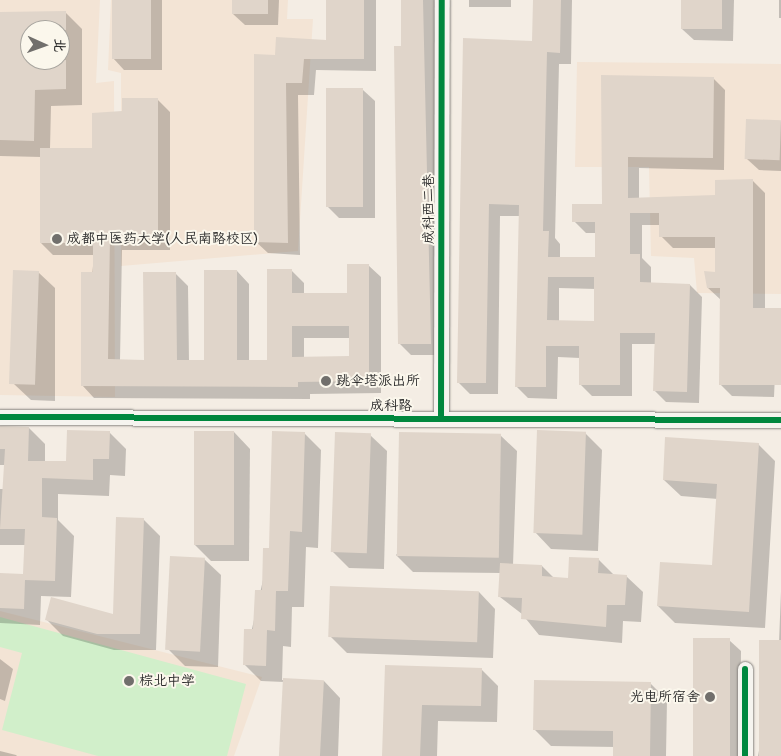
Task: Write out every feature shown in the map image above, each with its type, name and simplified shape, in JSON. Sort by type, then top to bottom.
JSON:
[{"type":"street","name":"成科西二巷","points":[[441,419],[442,0]]},
{"type":"street","name":"成科路","points":[[0,417],[781,420]]},
{"type":"street","points":[[744,756],[745,669]]},
{"type":"shaded area","name":"成都中医药大学(人民南路校区)","points":[[0,0],[100,0],[96,83],[114,81],[115,397],[0,395]]},
{"type":"shaded area","points":[[111,0],[288,0],[287,19],[313,19],[298,251],[121,266],[121,73],[108,70]]},
{"type":"shaded area","points":[[577,62],[781,64],[781,294],[697,293],[694,258],[651,256],[649,167],[575,167]]},
{"type":"shaded area","name":"棕北中学","points":[[0,611],[262,677],[234,756],[0,756]]},
{"type":"green space","name":"棕北中学","points":[[0,617],[246,684],[227,756],[98,756],[2,730],[22,653],[0,647]]},
{"type":"building","points":[[112,0],[151,0],[151,59],[112,59]]},
{"type":"building","points":[[232,0],[268,0],[268,14],[232,14]]},
{"type":"building","points":[[326,0],[364,0],[364,59],[304,59],[302,83],[286,83],[288,243],[254,242],[254,54],[275,55],[276,37],[326,40]]},
{"type":"building","points":[[401,0],[423,0],[431,344],[398,344],[394,46],[401,46]]},
{"type":"building","points":[[533,0],[561,0],[560,53],[547,52],[543,231],[549,231],[548,257],[595,257],[595,222],[572,222],[572,204],[602,204],[601,75],[714,77],[713,158],[628,157],[628,198],[715,195],[715,180],[753,179],[753,308],[781,308],[781,385],[719,385],[720,288],[707,288],[704,271],[715,272],[715,237],[659,237],[659,213],[630,213],[630,254],[640,254],[640,282],[690,284],[687,392],[653,391],[655,333],[620,333],[620,385],[579,385],[579,346],[546,346],[546,387],[515,387],[519,205],[489,204],[486,383],[457,383],[463,38],[532,41]],"holes":[[[548,277],[594,277],[594,321],[547,320]]]},
{"type":"building","points":[[681,0],[722,0],[722,29],[681,29]]},
{"type":"building","points":[[66,11],[66,20],[20,20],[20,70],[66,70],[66,89],[35,90],[34,141],[0,140],[0,12]]},
{"type":"building","points":[[326,88],[363,88],[363,207],[326,207]]},
{"type":"building","points":[[122,98],[158,98],[158,238],[110,238],[108,359],[144,360],[143,272],[176,272],[177,360],[204,360],[204,270],[237,270],[237,360],[267,360],[267,269],[292,269],[292,293],[347,293],[347,264],[369,264],[369,381],[298,382],[298,387],[81,386],[81,272],[93,272],[93,243],[40,243],[40,148],[92,148],[92,113],[122,111]],"holes":[[[292,326],[349,326],[349,356],[292,357]]]},
{"type":"building","points":[[746,119],[781,120],[780,160],[745,159]]},
{"type":"building","points":[[13,270],[39,271],[35,385],[9,384]]},
{"type":"building","points":[[0,426],[29,427],[28,461],[66,461],[67,430],[110,431],[109,459],[93,459],[93,480],[42,478],[42,517],[57,518],[55,581],[25,580],[24,609],[0,608],[0,573],[23,574],[25,529],[0,529],[5,449],[0,449]]},
{"type":"building","points":[[537,430],[586,432],[582,535],[533,533]]},
{"type":"building","points":[[194,431],[234,431],[234,545],[194,545]]},
{"type":"building","points":[[272,431],[305,432],[302,532],[290,531],[288,591],[276,591],[275,631],[267,630],[266,666],[243,665],[244,629],[253,629],[255,590],[262,590],[263,548],[269,548]]},
{"type":"building","points":[[335,432],[371,433],[367,553],[331,552]]},
{"type":"building","points":[[399,432],[501,434],[499,558],[397,556]]},
{"type":"building","points":[[665,437],[759,443],[749,612],[657,606],[660,562],[712,565],[717,484],[663,480]]},
{"type":"building","points":[[116,517],[144,518],[140,634],[97,634],[45,620],[51,597],[113,614]]},
{"type":"building","points":[[170,556],[205,558],[200,652],[165,650]]},
{"type":"building","points":[[569,557],[599,558],[598,573],[627,575],[625,605],[607,605],[606,627],[521,619],[522,598],[498,597],[500,563],[542,565],[542,576],[568,578]]},
{"type":"building","points":[[330,586],[479,591],[477,642],[328,637]]},
{"type":"building","name":"光电所宿舍","points":[[693,638],[730,638],[730,756],[693,756]]},
{"type":"building","points":[[759,640],[781,640],[781,756],[759,756]]},
{"type":"building","points":[[385,665],[482,668],[481,706],[422,705],[420,756],[382,756]]},
{"type":"building","points":[[283,678],[324,680],[320,756],[279,756]]},
{"type":"building","points":[[534,680],[651,682],[650,756],[613,756],[613,731],[533,730]]},
{"type":"cycle path","points":[[441,419],[442,0]]},
{"type":"cycle path","points":[[0,417],[781,420]]},
{"type":"cycle path","points":[[745,669],[745,756]]},
{"type":"place","name":"成都中医药大学(人民南路校区)","points":[[57,239]]},
{"type":"place","name":"跳伞塔派出所","points":[[326,381]]},
{"type":"place","name":"棕北中学","points":[[129,681]]},
{"type":"place","name":"光电所宿舍","points":[[710,697]]}]
